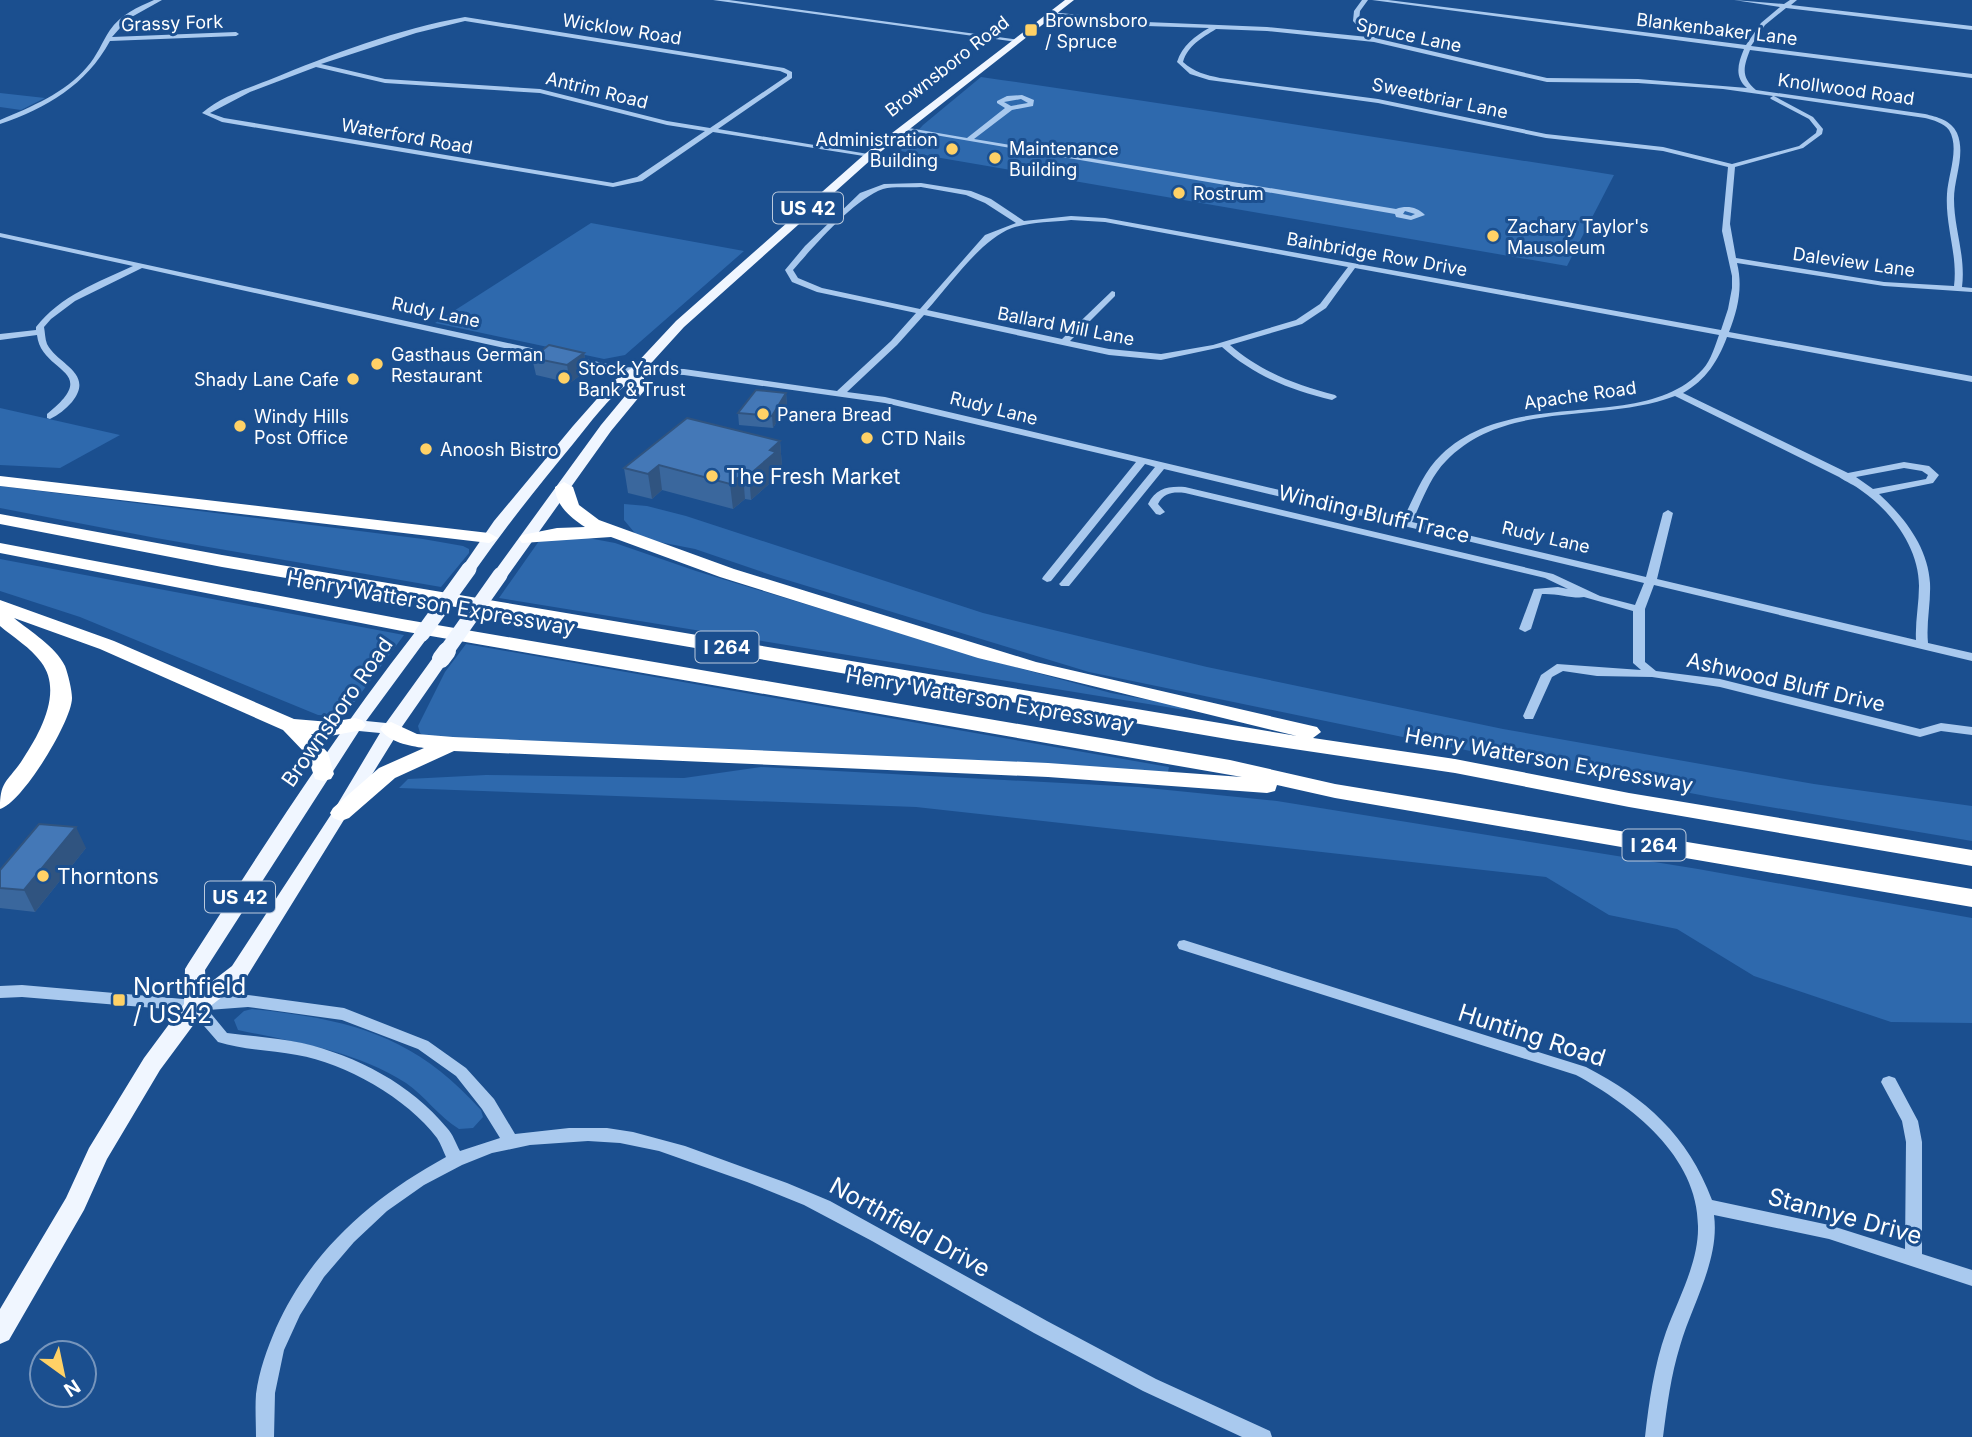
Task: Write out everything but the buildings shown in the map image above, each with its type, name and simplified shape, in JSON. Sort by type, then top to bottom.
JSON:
[{"type":"highway","points":[[0,481],[288,517],[489,538]]},
{"type":"highway","points":[[564,487],[568,504],[576,513],[620,535],[727,572],[1032,667],[1455,766]]},
{"type":"highway","name":"Henry Watterson Expressway","points":[[0,519],[425,596],[1233,733],[1455,766],[1629,800],[1972,858]]},
{"type":"highway","points":[[528,539],[549,533],[583,531],[620,535]]},
{"type":"highway","name":"Henry Watterson Expressway","points":[[0,548],[402,625],[1230,767],[1335,791],[1972,898]]},
{"type":"highway","points":[[0,606],[107,645],[290,725],[330,729],[355,725]]},
{"type":"highway","points":[[0,616],[47,654],[55,667],[62,699],[43,745],[16,786],[0,802]]},
{"type":"highway","points":[[290,725],[317,752],[323,775]]},
{"type":"highway","points":[[391,729],[413,740],[453,744],[1048,770],[1335,791]]},
{"type":"highway","points":[[341,813],[387,773],[453,744]]},
{"type":"main road","name":"Brownsboro Road","points":[[195,1006],[195,969],[273,846],[355,725],[489,538],[616,386],[638,370],[670,334],[751,258],[870,155],[1070,0]]},
{"type":"main road","name":"Brownsboro Road","points":[[195,1006],[239,972],[341,813],[391,729],[564,487],[637,391],[638,370]]},
{"type":"main road","points":[[489,538],[528,539]]},
{"type":"main road","points":[[355,725],[391,729]]},
{"type":"main road","name":"US 42","points":[[0,1332],[76,1203],[97,1155],[152,1064],[195,1006]]},
{"type":"street","points":[[0,122],[50,99],[76,81],[96,60],[115,29],[130,16],[159,0]]},
{"type":"street","points":[[716,0],[1017,40]]},
{"type":"street","points":[[1365,0],[1355,15],[1362,30],[1374,40]]},
{"type":"street","name":"Blankenbaker Lane","points":[[1375,0],[1972,76]]},
{"type":"street","points":[[1737,0],[1972,27]]},
{"type":"street","points":[[1732,166],[1801,147],[1819,134],[1819,127],[1811,118],[1744,86],[1740,79],[1748,47],[1763,24],[1794,0]]},
{"type":"street","name":"Spruce Lane","points":[[1051,14],[1184,26],[1338,35],[1374,40],[1547,80],[1663,82],[1758,92]]},
{"type":"street","name":"Wicklow Road","points":[[316,65],[440,23],[465,19],[790,73],[789,79],[713,130]]},
{"type":"street","points":[[1184,26],[1201,34],[1220,27]]},
{"type":"street","points":[[1338,35],[1362,30]]},
{"type":"street","name":"Grassy Fork","points":[[109,39],[236,34]]},
{"type":"street","name":"Sweetbriar Lane","points":[[1201,34],[1181,56],[1180,62],[1186,69],[1206,77],[1401,105],[1546,136],[1643,145],[1732,166]]},
{"type":"street","name":"Waterford Road","points":[[316,65],[237,95],[212,106],[205,113],[222,120],[605,185],[619,185],[639,178],[713,130]]},
{"type":"street","name":"Antrim Road","points":[[316,65],[385,81],[540,91],[639,117],[870,155]]},
{"type":"street","name":"Knollwood Road","points":[[1758,92],[1911,112],[1948,126],[1953,132],[1957,161],[1950,195],[1962,270],[1958,289]]},
{"type":"street","points":[[968,140],[1010,108]]},
{"type":"street","points":[[903,129],[1398,212]]},
{"type":"street","name":"Apache Road","points":[[1407,522],[1444,456],[1462,441],[1524,417],[1636,405],[1675,393],[1706,372],[1723,334],[1736,288],[1726,225],[1732,166]]},
{"type":"street","points":[[792,278],[789,270],[791,266],[808,248],[863,195],[884,186],[920,185],[968,194],[988,201],[1023,224]]},
{"type":"street","name":"Bainbridge Row Drive","points":[[841,392],[879,358],[984,240],[999,231],[1023,224],[1071,218],[1105,220],[1972,379]]},
{"type":"street","name":"Rudy Lane","points":[[0,235],[604,366],[684,372],[885,400],[1972,656]]},
{"type":"street","name":"Daleview Lane","points":[[1732,260],[1884,284],[1972,290]]},
{"type":"street","points":[[50,416],[68,400],[76,380],[70,369],[47,350],[39,332],[45,319],[56,310],[141,266]]},
{"type":"street","name":"Ballard Mill Lane","points":[[792,278],[820,290],[1143,357],[1171,356],[1224,344],[1282,328],[1312,316],[1323,306],[1353,266]]},
{"type":"street","points":[[1962,270],[1972,276]]},
{"type":"street","points":[[1064,342],[1112,294]]},
{"type":"street","points":[[0,337],[39,332]]},
{"type":"street","points":[[1224,344],[1269,377],[1294,388],[1332,397]]},
{"type":"street","points":[[1675,393],[1845,477],[1871,493],[1894,516],[1917,549],[1923,568],[1924,591],[1920,628],[1922,644]]},
{"type":"street","points":[[1047,579],[1142,462]]},
{"type":"street","points":[[1845,477],[1907,465],[1924,468],[1934,475],[1929,481],[1871,493]]},
{"type":"street","points":[[1065,584],[1161,467]]},
{"type":"street","name":"Winding Bluff Trace","points":[[1160,512],[1153,504],[1156,496],[1163,491],[1185,489],[1549,576],[1587,595],[1639,609]]},
{"type":"street","points":[[1653,674],[1639,663],[1639,609],[1651,580],[1668,513]]},
{"type":"street","points":[[1525,629],[1538,592],[1558,590],[1587,595]]},
{"type":"street","points":[[1529,716],[1547,675],[1561,667],[1597,672],[1653,674]]},
{"type":"street","name":"Ashwood Bluff Drive","points":[[1653,674],[1720,683],[1920,733],[1941,727],[1972,731]]},
{"type":"street","name":"Hunting Road","points":[[1184,945],[1558,1064],[1605,1082],[1635,1103],[1665,1133],[1696,1183],[1707,1226],[1698,1268],[1670,1348],[1654,1437]]},
{"type":"street","points":[[0,992],[22,991],[195,1006],[248,1000],[344,1014],[422,1045],[461,1072],[488,1104],[511,1142]]},
{"type":"street","points":[[195,1006],[223,1038],[300,1049],[334,1058],[366,1072],[410,1101],[443,1134],[456,1160]]},
{"type":"street","points":[[1889,1082],[1910,1121],[1914,1142],[1913,1258]]},
{"type":"street","name":"Northfield Drive","points":[[265,1437],[267,1388],[272,1364],[289,1318],[315,1275],[348,1236],[387,1204],[456,1160],[511,1142],[581,1133],[610,1135],[671,1148],[782,1188],[875,1233],[1127,1375],[1213,1417],[1263,1437]]},
{"type":"street","name":"Stannye Drive","points":[[1704,1206],[1829,1232],[1972,1278]]},
{"type":"shaded area","points":[[981,77],[1614,175],[1567,266],[900,151],[923,125]]},
{"type":"shaded area","points":[[0,93],[45,98],[21,110],[0,107]]},
{"type":"shaded area","points":[[591,223],[744,251],[625,355],[604,359],[435,323]]},
{"type":"shaded area","points":[[0,408],[120,435],[60,468],[0,465]]},
{"type":"shaded area","points":[[0,486],[423,539],[463,546],[469,549],[469,553],[441,587],[0,508]]},
{"type":"shaded area","points":[[624,504],[647,506],[686,516],[983,613],[1207,667],[1503,729],[1814,784],[1972,806],[1972,841],[1711,797],[1480,753],[1089,672],[774,576],[695,549],[639,538],[624,520]]},
{"type":"shaded area","points":[[583,537],[615,543],[696,571],[989,660],[1111,693],[1181,706],[1185,710],[499,598],[539,541]]},
{"type":"shaded area","points":[[0,559],[404,635],[347,712],[338,716],[318,715],[80,617],[0,591]]},
{"type":"shaded area","points":[[466,644],[1169,767],[1168,772],[424,736],[418,726],[445,672]]},
{"type":"shaded area","points":[[761,767],[1138,787],[1277,801],[1698,869],[1972,918],[1972,1023],[1891,1022],[1754,976],[1677,929],[1609,915],[1546,877],[916,807],[399,788],[408,779],[486,775],[684,778]]},
{"type":"shaded area","points":[[252,1009],[319,1018],[378,1035],[431,1064],[481,1110],[483,1117],[473,1128],[459,1129],[406,1083],[366,1063],[325,1049],[238,1030],[234,1020],[244,1011]]},
{"type":"place","name":"Brownsboro / Spruce","points":[[1031,30]]},
{"type":"place","name":"Administration Building","points":[[952,149]]},
{"type":"place","name":"Maintenance Building","points":[[995,158]]},
{"type":"place","name":"Rostrum","points":[[1179,193]]},
{"type":"place","name":"Zachary Taylor's Mausoleum","points":[[1493,236]]},
{"type":"place","name":"Gasthaus German Restaurant","points":[[377,364]]},
{"type":"place","name":"Stock Yards Bank & Trust","points":[[564,378]]},
{"type":"place","name":"Shady Lane Cafe","points":[[353,379]]},
{"type":"place","name":"Panera Bread","points":[[763,414]]},
{"type":"place","name":"Windy Hills Post Office","points":[[240,426]]},
{"type":"place","name":"CTD Nails","points":[[867,438]]},
{"type":"place","name":"Anoosh Bistro","points":[[426,449]]},
{"type":"place","name":"The Fresh Market","points":[[712,476]]},
{"type":"place","name":"Thorntons","points":[[43,876]]},
{"type":"place","name":"Northfield / US42","points":[[119,1000]]}]
